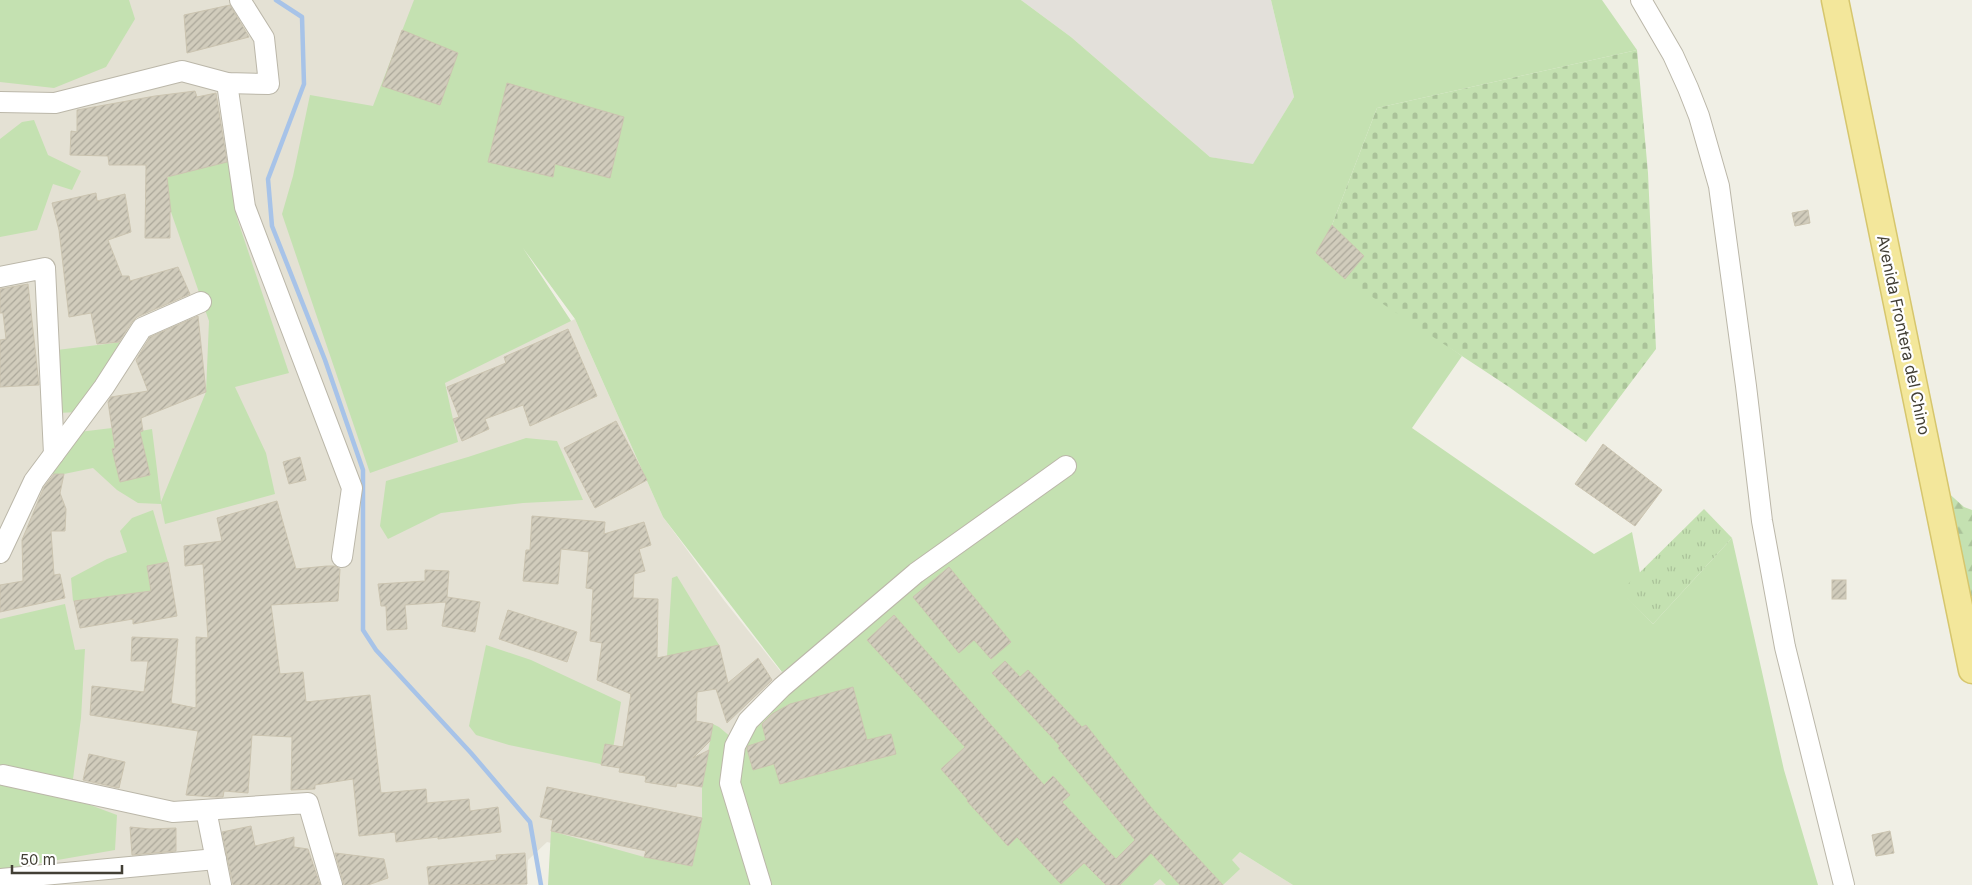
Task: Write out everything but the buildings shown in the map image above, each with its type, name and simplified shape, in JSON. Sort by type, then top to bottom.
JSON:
[{"type":"main road","name":"Avenida Frontera del Chino","points":[[1835,0],[1972,670]]},
{"type":"street","points":[[0,102],[55,103],[182,71],[226,83],[269,84],[264,38],[240,0]]},
{"type":"street","points":[[1641,0],[1673,56],[1688,88],[1702,124],[1719,186],[1762,520],[1786,647],[1844,885]]},
{"type":"street","points":[[226,83],[245,207],[352,488],[342,557]]},
{"type":"street","points":[[0,277],[44,268],[54,454]]},
{"type":"street","points":[[0,554],[34,481],[104,387],[142,328],[200,302]]},
{"type":"street","points":[[761,885],[730,783],[734,746],[748,721],[789,682],[916,573],[1066,466]]},
{"type":"street","points":[[1,777],[173,812],[308,803],[332,885]]},
{"type":"street","points":[[206,810],[221,885]]},
{"type":"street","points":[[0,879],[216,859]]},
{"type":"shaded area","points":[[0,0],[480,0],[513,234],[571,321],[575,319],[663,517],[723,599],[781,672],[949,556],[1229,862],[1240,852],[1293,885],[1097,885],[702,878],[547,842],[528,860],[527,885],[0,885]]},
{"type":"shaded area","points":[[1021,0],[1271,0],[1294,97],[1253,165],[1210,157],[1071,37]]},
{"type":"green space","points":[[0,0],[129,0],[135,19],[106,67],[54,88],[0,82]]},
{"type":"green space","points":[[414,0],[1021,0],[1071,37],[1210,157],[1253,164],[1294,97],[1271,0],[1602,0],[1637,50],[1377,108],[1332,225],[1316,253],[1462,356],[1412,428],[1594,554],[1632,532],[1640,573],[1621,592],[1653,624],[1732,538],[1784,770],[1818,885],[1293,885],[1240,852],[1232,860],[1240,869],[1223,885],[1166,885],[1160,879],[1153,885],[548,885],[551,831],[644,857],[692,866],[702,818],[702,787],[713,724],[732,738],[942,561],[782,672],[663,517],[575,319],[523,248],[571,321],[445,383],[458,442],[370,473],[282,214],[293,176],[310,95],[373,106]]},
{"type":"green space","points":[[1637,50],[1648,173],[1656,349],[1586,442],[1509,387],[1345,279],[1316,253],[1332,225],[1377,108]]},
{"type":"green space","points":[[34,120],[48,155],[81,171],[72,190],[53,184],[37,230],[0,237],[0,139],[22,122]]},
{"type":"green space","points":[[230,161],[237,218],[289,373],[235,387],[266,453],[275,494],[165,524],[161,504],[138,503],[117,490],[93,468],[64,474],[51,474],[79,432],[112,428],[113,436],[152,429],[161,502],[206,392],[209,321],[171,212],[167,177]]},
{"type":"green space","points":[[122,342],[78,412],[58,413],[57,350]]},
{"type":"green space","points":[[526,438],[557,441],[583,500],[523,503],[441,513],[388,539],[380,526],[386,481]]},
{"type":"green space","points":[[1945,490],[1964,507],[1972,510],[1972,624]]},
{"type":"green space","points":[[1704,509],[1732,538],[1653,624],[1620,592]]},
{"type":"green space","points":[[153,510],[168,562],[147,566],[151,591],[73,601],[71,578],[107,559],[127,552],[120,531],[132,518]]},
{"type":"green space","points":[[677,576],[719,645],[667,657],[672,578]]},
{"type":"green space","points":[[65,604],[75,650],[85,649],[81,718],[73,779],[74,799],[117,815],[115,850],[0,870],[0,619]]},
{"type":"green space","points":[[486,645],[531,660],[621,702],[610,766],[509,745],[476,735],[469,726]]},
{"type":"waterway","points":[[276,0],[302,17],[304,84],[268,179],[272,226],[325,360],[363,470],[363,630],[376,650],[471,753],[530,822],[541,885]]}]
